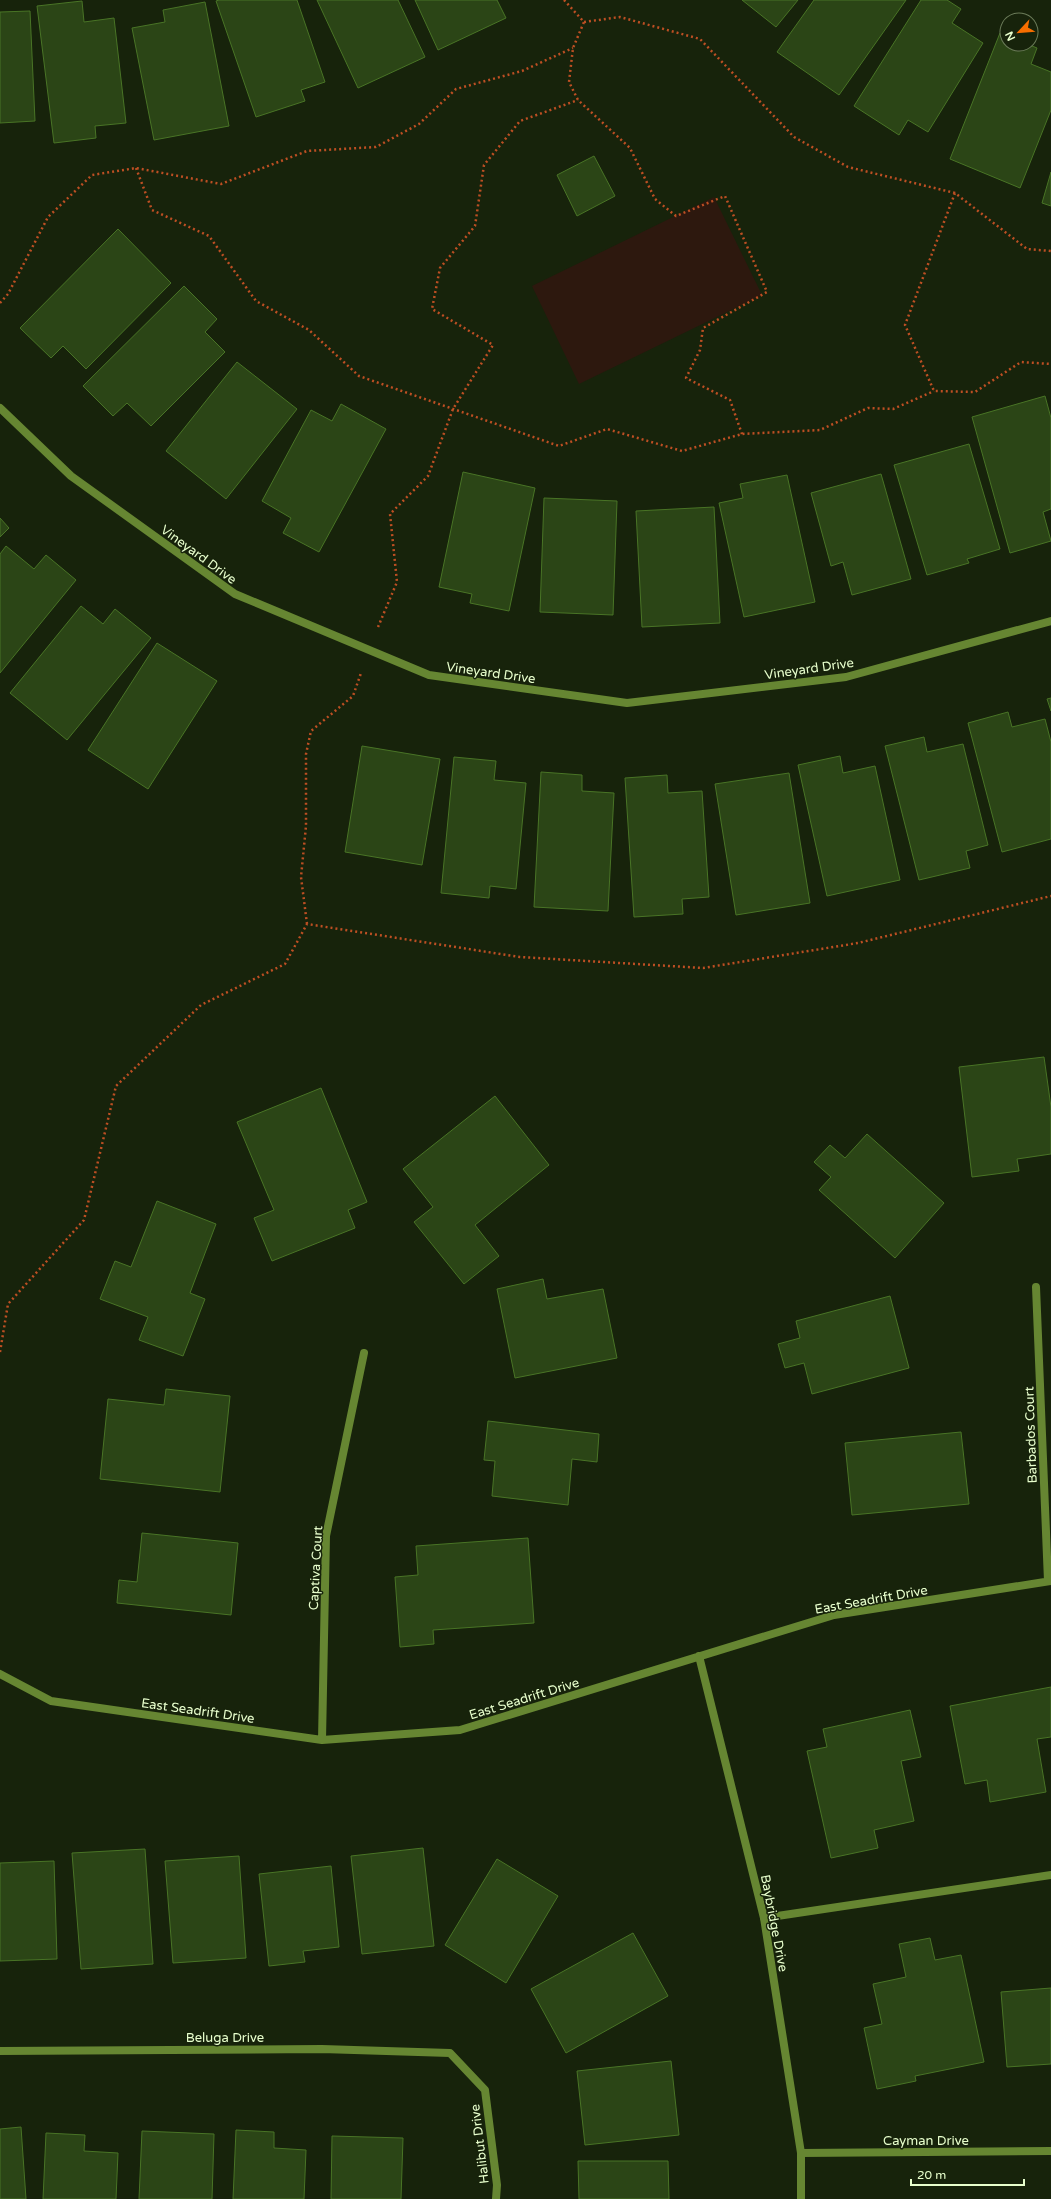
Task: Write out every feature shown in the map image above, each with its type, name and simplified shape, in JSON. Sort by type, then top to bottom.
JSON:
[{"type":"street","name":"Vineyard Drive","points":[[0,408],[70,476],[235,594],[429,675],[627,703],[846,677],[1051,621]]},
{"type":"street","name":"Barbados Court","points":[[1036,1288],[1050,1581]]},
{"type":"street","name":"Captiva Court","points":[[322,1740],[326,1536],[364,1353]]},
{"type":"street","name":"East Seadrift Drive","points":[[0,1674],[51,1700],[322,1740],[460,1730],[834,1615],[1050,1581]]},
{"type":"street","name":"Baybridge Drive","points":[[699,1656],[764,1918],[801,2153],[801,2199]]},
{"type":"street","points":[[764,1918],[1051,1875]]},
{"type":"street","name":"Beluga Drive","points":[[0,2051],[322,2049],[450,2053]]},
{"type":"street","name":"Halibut Drive","points":[[450,2053],[485,2090],[497,2185],[496,2199]]},
{"type":"street","name":"Cayman Drive","points":[[801,2153],[1051,2151]]},
{"type":"path","points":[[564,0],[584,22]]},
{"type":"path","points":[[584,22],[620,17],[700,39],[794,137],[848,167],[955,193],[1027,249],[1051,251]]},
{"type":"path","points":[[584,22],[573,48],[569,82],[578,100],[630,148],[655,199],[676,216],[725,196],[767,292],[703,328],[700,350],[686,378],[730,400],[742,434]]},
{"type":"path","points":[[0,303],[8,294],[48,217],[92,175],[136,168],[221,184],[307,151],[376,147],[419,124],[456,89],[522,71],[573,48]]},
{"type":"path","points":[[0,1352],[8,1304],[84,1220],[116,1086],[201,1005],[285,964],[307,924],[301,877],[306,826],[306,754],[311,731],[353,696],[369,650],[397,582],[390,514],[428,476],[453,409],[493,345],[432,310],[440,268],[475,226],[484,165],[520,121],[578,100]]},
{"type":"path","points":[[136,168],[152,210],[209,236],[256,301],[309,330],[359,376],[559,446],[607,429],[682,451],[742,434],[820,430],[868,408],[893,409],[934,391],[975,392],[1021,362],[1051,364]]},
{"type":"path","points":[[934,391],[905,325],[955,193]]},
{"type":"path","points":[[307,924],[520,957],[703,968],[858,944],[1051,896]]},
{"type":"shaded area","points":[[714,197],[762,295],[579,384],[532,286]]},
{"type":"building","points":[[297,0],[325,82],[301,90],[305,101],[256,117],[216,1]]},
{"type":"building","points":[[317,0],[398,0],[425,57],[358,88]]},
{"type":"building","points":[[415,0],[497,0],[506,18],[438,50]]},
{"type":"building","points":[[742,0],[798,0],[776,27]]},
{"type":"building","points":[[814,0],[906,0],[839,95],[777,52]]},
{"type":"building","points":[[921,0],[947,0],[961,9],[952,23],[983,43],[928,132],[908,120],[899,135],[854,106]]},
{"type":"building","points":[[82,1],[84,22],[114,18],[126,123],[95,126],[96,138],[54,143],[37,6]]},
{"type":"building","points":[[205,2],[229,126],[154,140],[132,28],[165,22],[163,10]]},
{"type":"building","points":[[30,11],[35,121],[0,123],[0,12]]},
{"type":"building","points":[[999,36],[999,52],[1036,52],[1031,64],[1051,72],[1051,110],[1020,188],[950,159]]},
{"type":"building","points":[[594,156],[615,196],[577,216],[557,175]]},
{"type":"building","points":[[1051,172],[1051,206],[1042,203]]},
{"type":"building","points":[[118,229],[171,283],[86,369],[63,346],[51,358],[20,328]]},
{"type":"building","points":[[184,286],[217,319],[205,332],[225,352],[151,426],[127,403],[113,416],[83,386]]},
{"type":"building","points":[[237,362],[297,409],[226,499],[166,451]]},
{"type":"building","points":[[1045,396],[1051,418],[1051,509],[1043,512],[1051,541],[1010,553],[972,417]]},
{"type":"building","points":[[341,404],[386,429],[319,552],[283,533],[291,518],[262,501],[311,410],[332,421]]},
{"type":"building","points":[[969,444],[1000,549],[967,559],[969,563],[927,575],[894,465]]},
{"type":"building","points":[[463,472],[535,488],[509,611],[470,603],[472,594],[439,587]]},
{"type":"building","points":[[881,474],[911,579],[852,595],[843,562],[831,566],[811,493]]},
{"type":"building","points":[[787,475],[815,602],[744,617],[719,503],[743,498],[740,484]]},
{"type":"building","points":[[544,498],[617,501],[613,615],[540,612]]},
{"type":"building","points":[[714,507],[720,623],[642,627],[636,511]]},
{"type":"building","points":[[0,518],[9,528],[0,537]]},
{"type":"building","points":[[6,546],[34,569],[46,555],[76,580],[0,673],[0,554]]},
{"type":"building","points":[[81,606],[103,624],[115,609],[151,638],[67,740],[10,693]]},
{"type":"building","points":[[157,643],[217,681],[148,789],[88,750]]},
{"type":"building","points":[[1051,698],[1051,711],[1047,699]]},
{"type":"building","points":[[1008,712],[1012,727],[1045,719],[1051,742],[1051,839],[1002,852],[968,723]]},
{"type":"building","points":[[924,737],[927,752],[963,744],[988,845],[966,851],[970,868],[919,880],[885,746]]},
{"type":"building","points":[[362,746],[440,759],[422,865],[345,852]]},
{"type":"building","points":[[840,756],[843,773],[875,766],[900,880],[827,896],[798,765]]},
{"type":"building","points":[[454,757],[496,761],[494,780],[526,783],[516,889],[490,886],[489,898],[441,893]]},
{"type":"building","points":[[541,772],[582,775],[582,791],[614,793],[608,911],[534,907]]},
{"type":"building","points":[[789,773],[810,903],[736,915],[715,784]]},
{"type":"building","points":[[667,775],[668,793],[702,791],[709,897],[682,899],[683,914],[634,917],[625,778]]},
{"type":"building","points":[[1044,1057],[1051,1107],[1051,1154],[1017,1159],[1019,1171],[972,1177],[959,1067]]},
{"type":"building","points":[[321,1088],[367,1202],[348,1210],[355,1228],[272,1261],[254,1218],[274,1210],[237,1122]]},
{"type":"building","points":[[495,1096],[549,1165],[475,1225],[499,1256],[464,1284],[414,1222],[433,1207],[403,1169]]},
{"type":"building","points":[[867,1134],[944,1203],[895,1258],[819,1190],[831,1177],[814,1162],[830,1145],[845,1158]]},
{"type":"building","points":[[157,1201],[216,1224],[190,1293],[205,1299],[183,1356],[139,1340],[148,1317],[100,1299],[115,1261],[131,1267]]},
{"type":"building","points":[[543,1279],[547,1299],[603,1289],[617,1358],[515,1378],[497,1289]]},
{"type":"building","points":[[890,1296],[909,1368],[812,1394],[804,1363],[785,1368],[778,1344],[800,1338],[796,1321]]},
{"type":"building","points":[[166,1389],[230,1396],[220,1492],[100,1479],[108,1399],[164,1405]]},
{"type":"building","points":[[488,1421],[599,1434],[597,1462],[572,1459],[568,1505],[492,1496],[495,1461],[484,1460]]},
{"type":"building","points":[[961,1432],[969,1504],[852,1515],[845,1443]]},
{"type":"building","points":[[142,1533],[238,1543],[231,1615],[117,1603],[119,1580],[137,1582]]},
{"type":"building","points":[[528,1538],[534,1623],[433,1630],[434,1644],[400,1647],[395,1577],[418,1575],[416,1546]]},
{"type":"building","points":[[1051,1687],[1051,1737],[1037,1739],[1046,1792],[990,1802],[987,1780],[965,1784],[950,1706]]},
{"type":"building","points":[[910,1710],[921,1757],[901,1761],[914,1821],[874,1830],[878,1848],[831,1858],[807,1751],[827,1747],[823,1729]]},
{"type":"building","points":[[423,1848],[434,1946],[362,1954],[351,1856]]},
{"type":"building","points":[[145,1849],[153,1964],[81,1969],[72,1853]]},
{"type":"building","points":[[239,1856],[246,1958],[173,1963],[165,1861]]},
{"type":"building","points":[[497,1859],[558,1896],[506,1983],[445,1945]]},
{"type":"building","points":[[54,1861],[57,1959],[0,1961],[0,1863]]},
{"type":"building","points":[[331,1866],[339,1947],[303,1951],[305,1962],[269,1966],[259,1874]]},
{"type":"building","points":[[633,1933],[668,1996],[566,2053],[531,1989]]},
{"type":"building","points":[[930,1938],[935,1960],[961,1955],[984,2062],[915,2076],[916,2081],[877,2089],[864,2028],[882,2024],[873,1984],[906,1977],[899,1944]]},
{"type":"building","points":[[1051,1988],[1051,2064],[1007,2067],[1001,1992]]},
{"type":"building","points":[[671,2061],[679,2135],[585,2145],[577,2071]]},
{"type":"building","points":[[21,2127],[26,2199],[0,2199],[0,2129]]},
{"type":"building","points":[[236,2130],[274,2132],[274,2148],[306,2150],[304,2199],[233,2199]]},
{"type":"building","points":[[142,2131],[214,2134],[212,2199],[139,2199]]},
{"type":"building","points":[[46,2133],[85,2135],[84,2151],[118,2153],[116,2199],[43,2199]]},
{"type":"building","points":[[332,2136],[403,2138],[401,2199],[331,2199]]},
{"type":"building","points":[[578,2161],[668,2161],[669,2199],[579,2199]]}]
